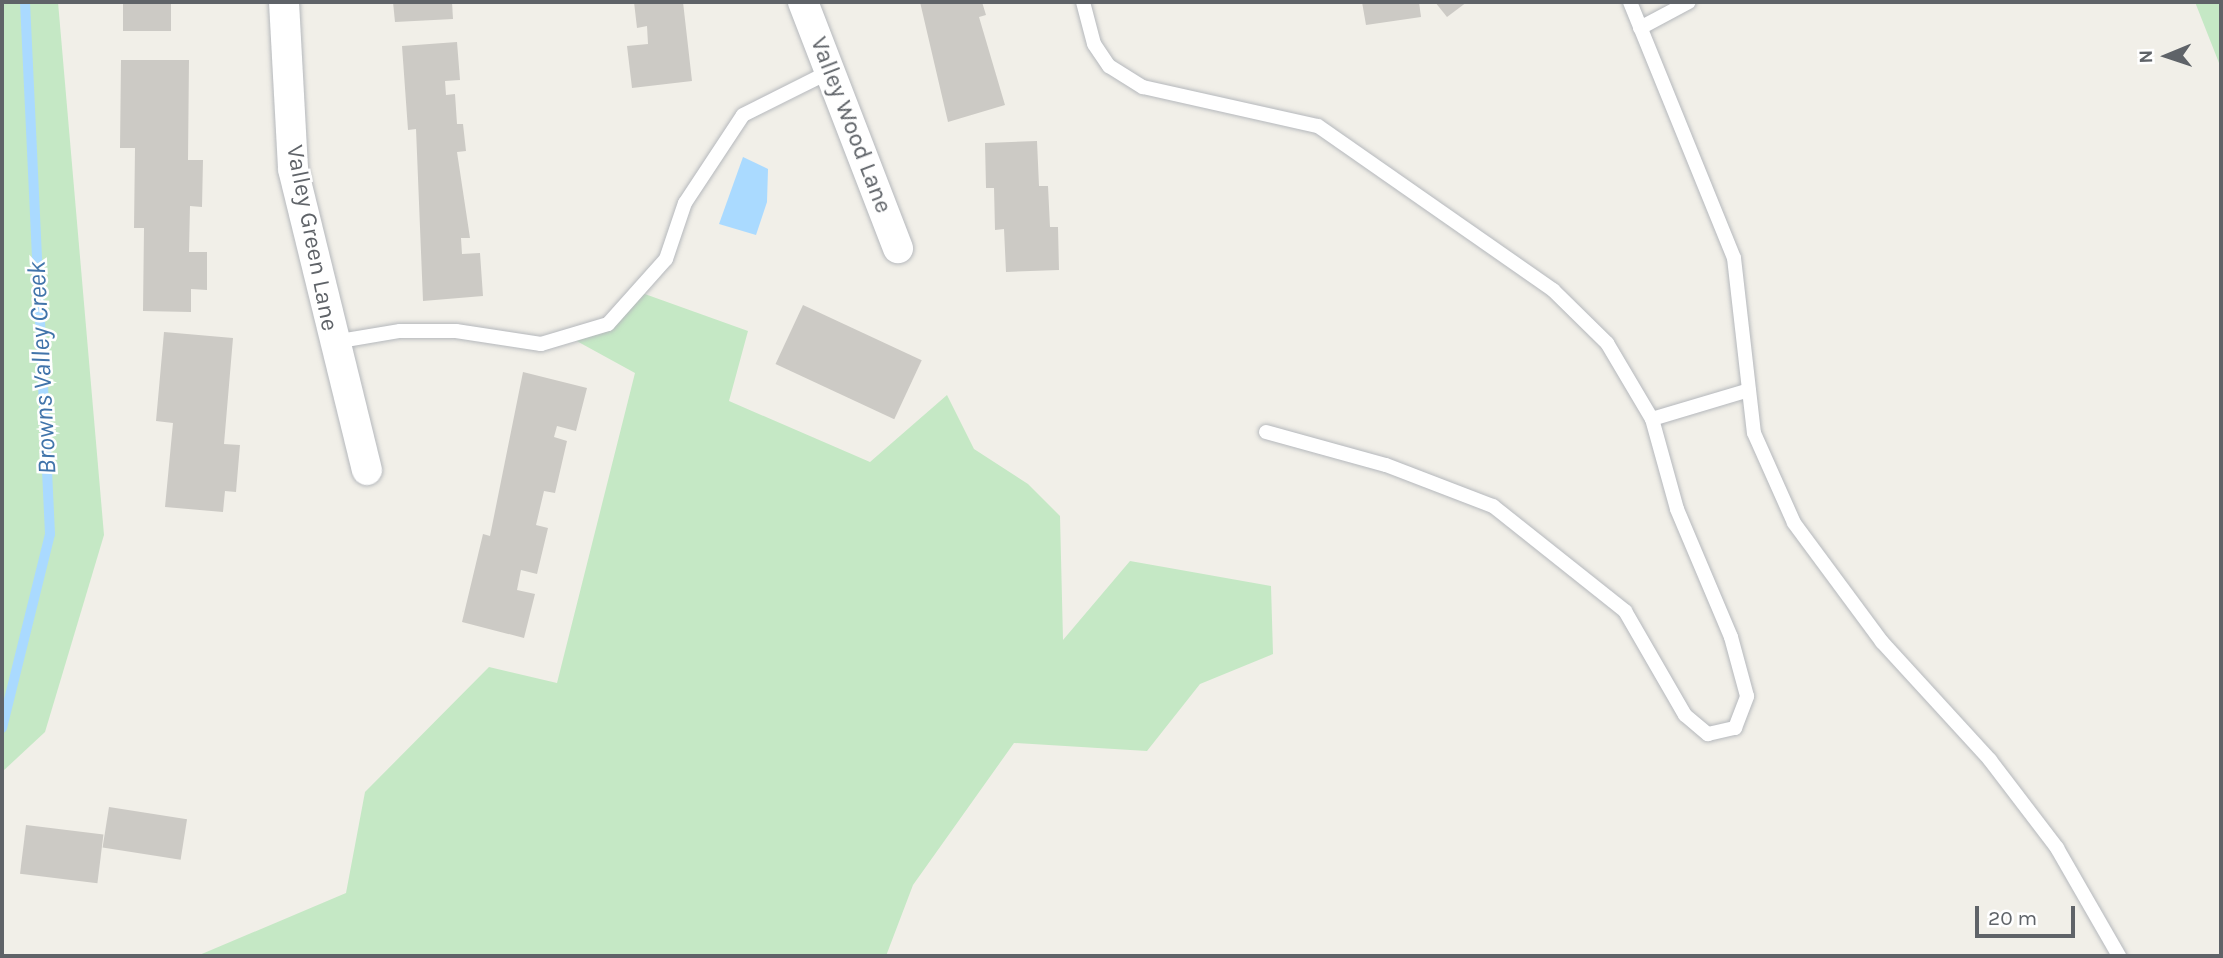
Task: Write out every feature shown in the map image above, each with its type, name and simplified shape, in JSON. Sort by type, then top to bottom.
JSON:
[{"type":"street","name":"Valley Green Lane","points":[[284,2],[293,169],[333,342],[367,470]]},
{"type":"street","name":"Valley Wood Lane","points":[[803,2],[898,248]]},
{"type":"lane","points":[[1083,2],[1094,44],[1109,66],[1143,87],[1318,126],[1553,290],[1607,342],[1652,419],[1677,509],[1731,637],[1746,696],[1735,728],[1708,733],[1685,715],[1625,611],[1493,506],[1386,465],[1266,432]]},
{"type":"lane","points":[[1630,2],[1734,258],[1754,433],[1794,523],[1882,642],[1990,760],[2048,837],[2119,956]]},
{"type":"lane","points":[[1640,28],[1689,2]]},
{"type":"lane","points":[[333,342],[400,331],[456,331],[541,344],[608,324],[666,259],[685,203],[743,114],[831,71]]},
{"type":"lane","points":[[1652,419],[1749,390]]},
{"type":"green space","points":[[2,2],[58,2],[104,535],[45,732],[2,772]]},
{"type":"green space","points":[[2195,2],[2221,2],[2221,68]]},
{"type":"green space","points":[[642,293],[748,331],[729,401],[870,462],[947,395],[974,449],[1028,484],[1060,516],[1063,640],[1130,561],[1271,586],[1273,654],[1200,684],[1147,751],[1014,743],[913,885],[886,956],[197,956],[346,893],[365,792],[489,667],[557,683],[635,373],[573,339]]},
{"type":"water","points":[[743,157],[768,169],[767,202],[756,235],[719,224]]},
{"type":"building","points":[[123,2],[171,2],[171,31],[123,31]]},
{"type":"building","points":[[393,2],[452,2],[453,19],[395,22]]},
{"type":"building","points":[[634,2],[683,2],[692,81],[632,88],[627,46],[648,44],[647,26],[637,28]]},
{"type":"building","points":[[920,2],[982,2],[986,15],[979,17],[1005,105],[948,122]]},
{"type":"building","points":[[1362,2],[1419,2],[1421,17],[1366,25]]},
{"type":"building","points":[[1435,2],[1467,2],[1447,17]]},
{"type":"building","points":[[457,42],[460,80],[445,81],[446,95],[455,94],[457,124],[463,124],[466,151],[457,152],[470,238],[461,238],[462,254],[480,253],[483,296],[423,301],[416,129],[408,130],[402,46]]},
{"type":"building","points":[[121,60],[189,60],[188,160],[203,160],[202,207],[190,206],[189,252],[207,252],[207,290],[191,289],[191,312],[143,311],[144,228],[134,228],[135,148],[120,148]]},
{"type":"building","points":[[1037,141],[1039,186],[1048,186],[1050,227],[1058,227],[1059,270],[1006,272],[1004,229],[995,230],[994,188],[986,188],[985,143]]},
{"type":"building","points":[[803,305],[922,360],[894,419],[776,364]]},
{"type":"building","points":[[164,332],[233,338],[224,444],[240,445],[236,492],[225,491],[223,512],[165,507],[173,423],[156,421]]},
{"type":"building","points":[[523,372],[587,388],[576,431],[557,426],[554,437],[567,441],[555,493],[544,491],[536,525],[548,528],[537,574],[521,570],[517,590],[535,594],[524,638],[462,622],[483,534],[490,536]]},
{"type":"building","points":[[109,807],[187,819],[181,860],[103,847]]},
{"type":"building","points":[[26,825],[103,835],[97,883],[20,874]]},
{"type":"waterway","name":"Browns Valley Creek","points":[[2,728],[50,534],[25,2]]}]
